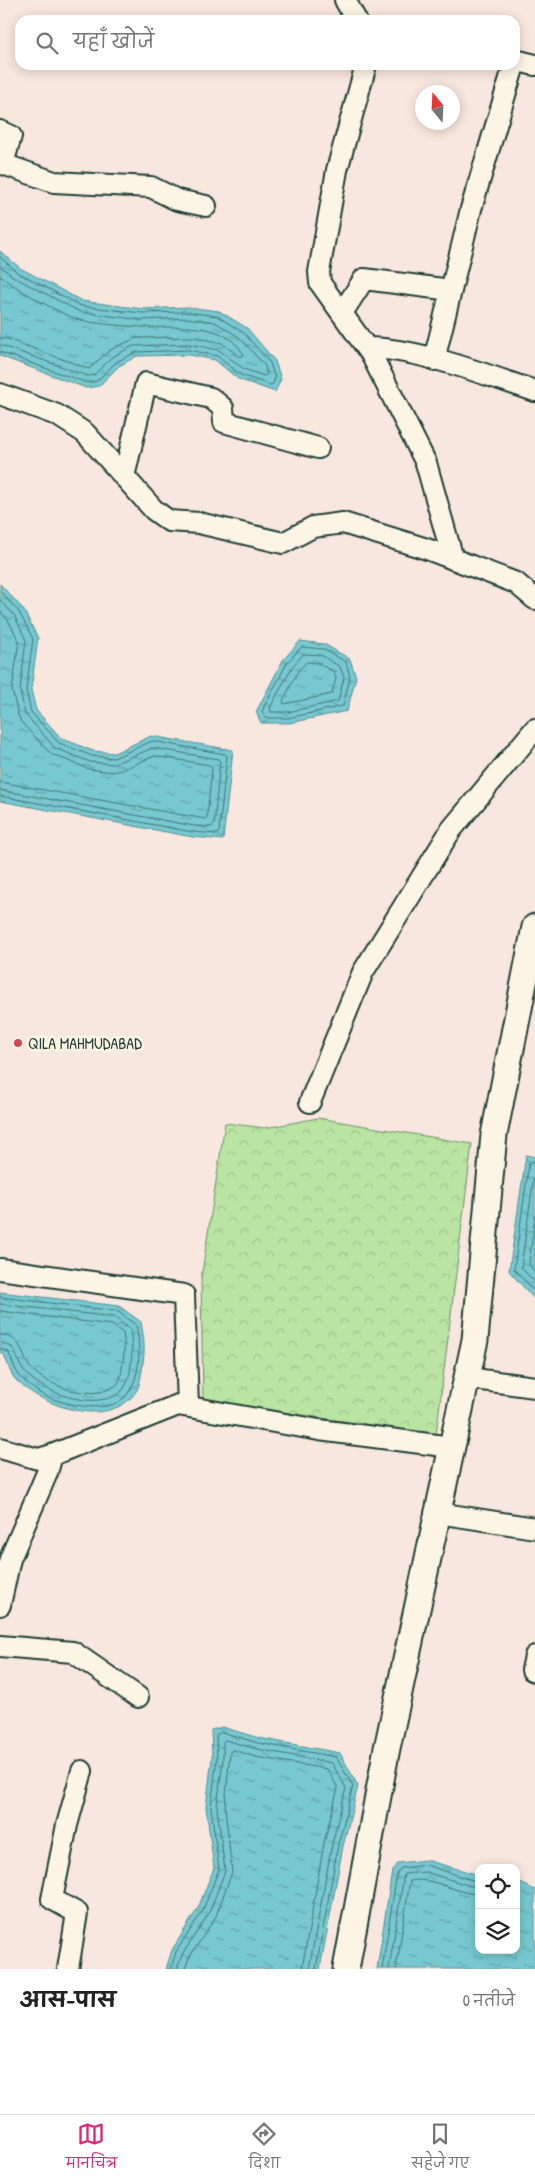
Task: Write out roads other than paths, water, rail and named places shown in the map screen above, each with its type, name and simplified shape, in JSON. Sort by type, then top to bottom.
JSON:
[{"type":"main road","points":[[346,1969],[386,1753],[475,1340],[494,1135],[535,927]]},
{"type":"street","points":[[345,0],[353,15]]},
{"type":"street","points":[[520,63],[535,65]]},
{"type":"street","points":[[365,70],[337,170],[319,272],[320,283],[367,348],[426,463],[453,559]]},
{"type":"street","points":[[434,360],[471,208],[513,70]]},
{"type":"street","points":[[0,131],[12,136],[2,164],[54,182],[151,187],[178,200],[206,206]]},
{"type":"street","points":[[342,314],[364,279],[451,290]]},
{"type":"street","points":[[367,348],[384,348],[434,360],[535,391]]},
{"type":"street","points":[[124,477],[146,383],[211,398],[223,408],[224,422],[318,448]]},
{"type":"street","points":[[0,394],[57,415],[84,433],[154,510],[169,521],[199,522],[283,543],[312,527],[343,523],[453,559],[516,583],[535,599]]},
{"type":"street","points":[[310,1102],[363,972],[451,830],[535,729]]},
{"type":"street","points":[[0,1269],[184,1295],[188,1406]]},
{"type":"street","points":[[467,1378],[535,1388]]},
{"type":"street","points":[[0,1448],[38,1459],[52,1456],[178,1404],[319,1430],[452,1448]]},
{"type":"street","points":[[0,1605],[10,1559],[52,1456]]},
{"type":"street","points":[[438,1513],[535,1528]]},
{"type":"street","points":[[0,1646],[73,1652],[138,1698]]},
{"type":"street","points":[[535,1656],[532,1670],[535,1671]]},
{"type":"street","points":[[68,1969],[77,1913],[52,1899],[67,1825],[82,1771]]},
{"type":"water","points":[[0,251],[20,268],[82,301],[143,309],[187,307],[219,311],[247,328],[275,361],[281,379],[275,392],[238,379],[215,360],[190,355],[137,356],[119,366],[99,386],[86,388],[0,356]]},
{"type":"water","points":[[0,584],[23,609],[38,638],[31,690],[36,710],[61,738],[93,751],[114,753],[151,736],[233,750],[223,840],[193,837],[0,801]]},
{"type":"water","points":[[300,641],[324,644],[350,659],[356,677],[347,711],[289,723],[261,723],[256,712],[283,660]]},
{"type":"water","points":[[526,1155],[535,1157],[535,1300],[509,1271]]},
{"type":"water","points":[[0,1292],[119,1306],[141,1322],[144,1354],[137,1390],[126,1402],[111,1410],[95,1412],[59,1406],[27,1389],[15,1379],[4,1354],[0,1353]]},
{"type":"water","points":[[222,1727],[259,1738],[340,1753],[358,1786],[343,1846],[320,1969],[166,1969],[172,1950],[198,1908],[214,1868],[206,1807],[212,1758],[211,1730]]},
{"type":"water","points":[[426,1860],[475,1874],[475,1954],[520,1954],[520,1883],[535,1890],[535,1969],[377,1969],[392,1871],[398,1863]]},
{"type":"place","name":"QILA MAHMUDABAD","points":[[18,1043]]}]
